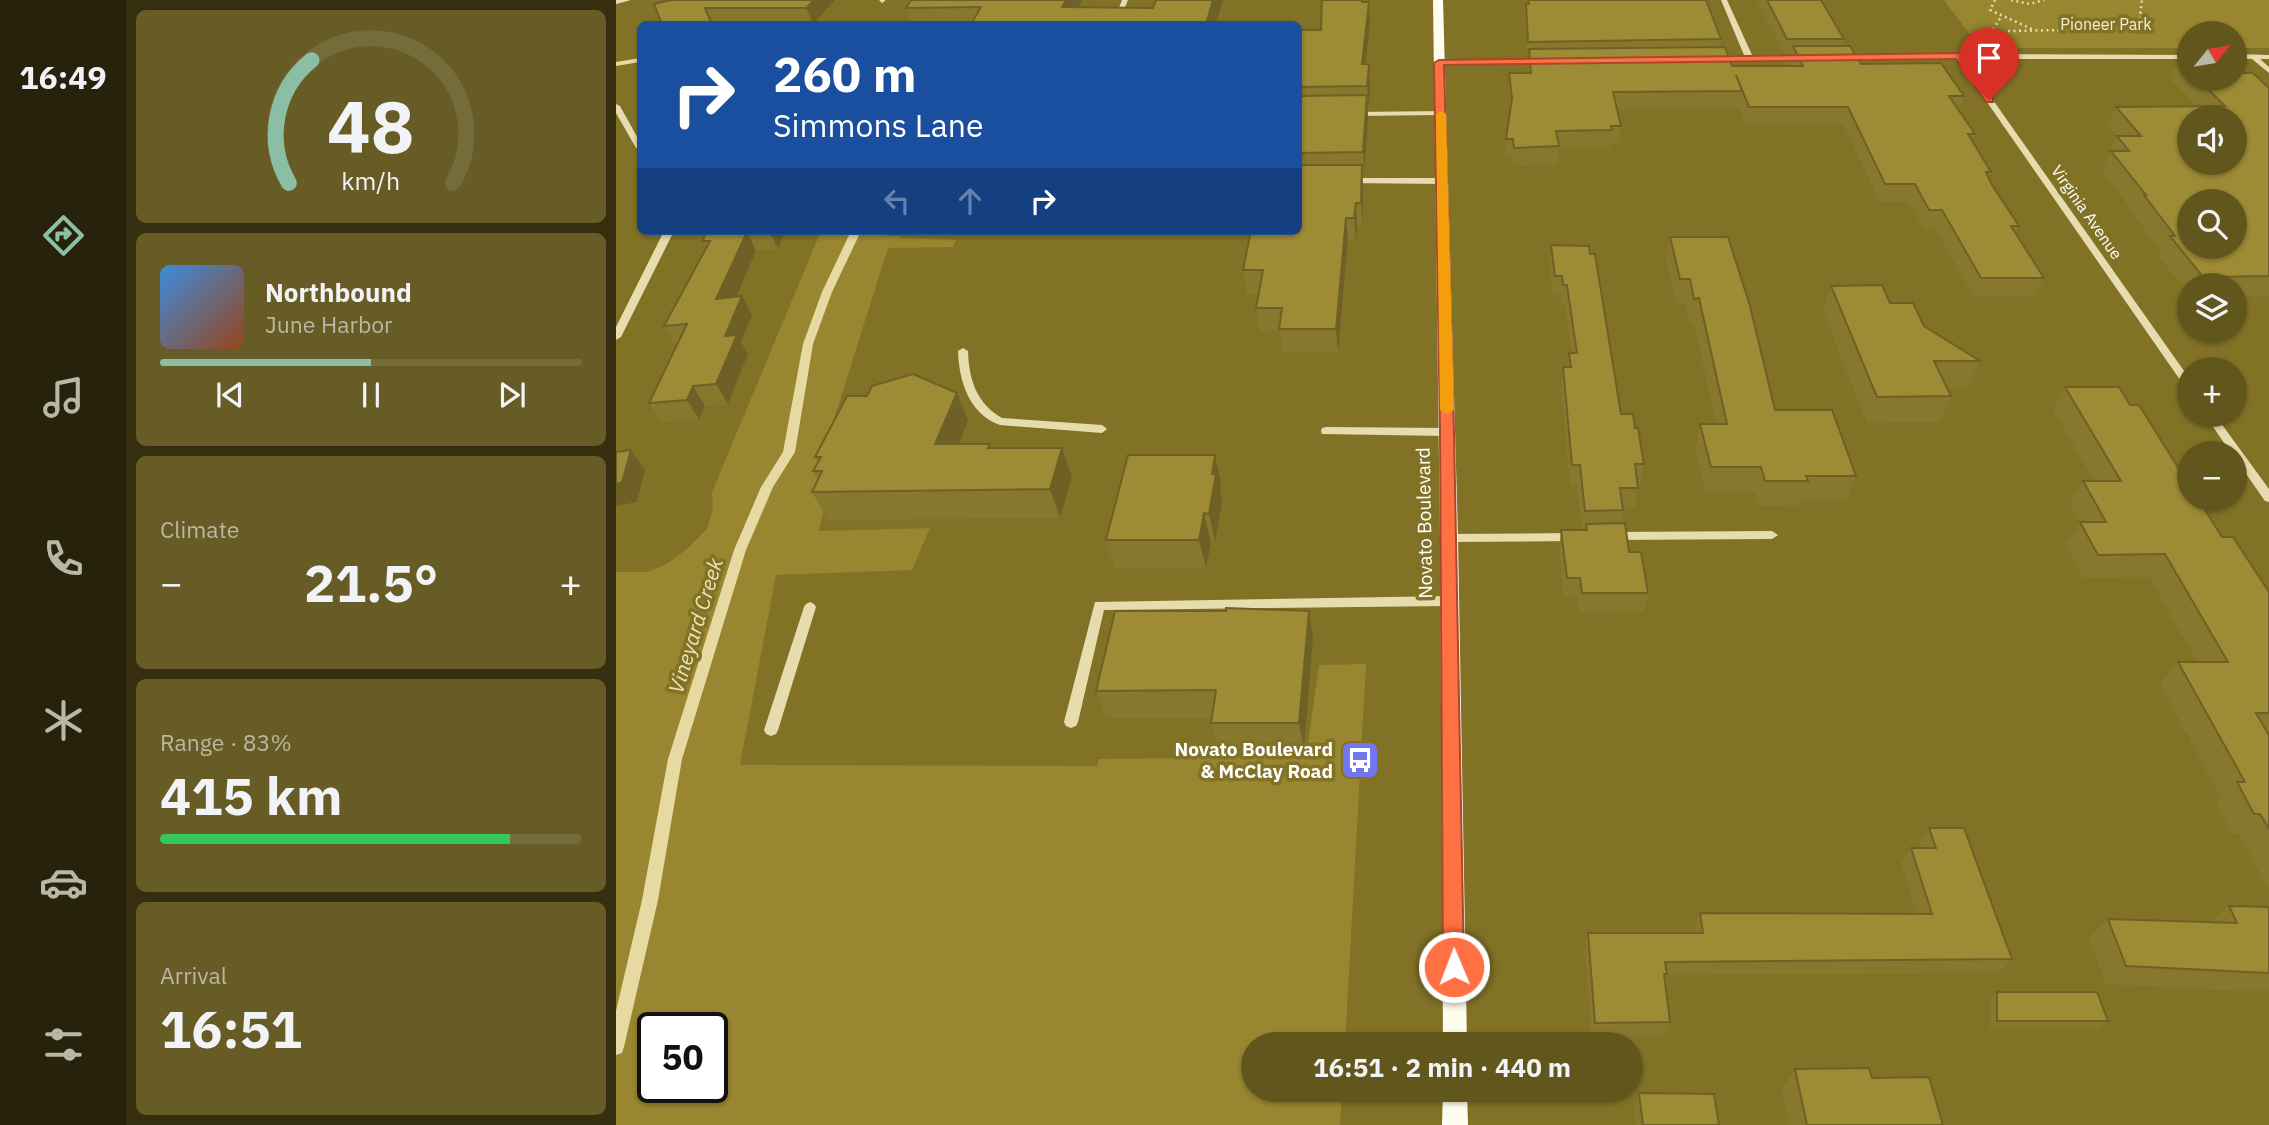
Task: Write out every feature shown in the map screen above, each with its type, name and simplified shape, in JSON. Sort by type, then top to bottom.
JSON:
[{"type":"main road","name":"Novato Boulevard","points":[[1438,0],[1449,538],[1455,1032]]},
{"type":"main road","points":[[1455,1102],[1455,1125]]},
{"type":"street","points":[[616,2],[628,0]]},
{"type":"street","points":[[1121,10],[1125,0]]},
{"type":"street","points":[[1724,0],[1749,58]]},
{"type":"street","name":"Virginia Avenue","points":[[1958,56],[2177,368]]},
{"type":"street","points":[[1698,58],[1819,57]]},
{"type":"street","points":[[1833,57],[2177,57]]},
{"type":"street","points":[[2247,57],[2269,57]]},
{"type":"street","points":[[2253,57],[2269,71]]},
{"type":"street","points":[[1439,63],[1557,60]]},
{"type":"street","points":[[616,106],[637,143]]},
{"type":"street","points":[[1350,114],[1441,113]]},
{"type":"street","points":[[1338,181],[1442,181]]},
{"type":"street","points":[[616,337],[667,235]]},
{"type":"street","points":[[963,351],[963,370],[968,386],[987,415],[1000,421],[1102,429]]},
{"type":"street","points":[[2219,427],[2269,498]]},
{"type":"street","points":[[1326,431],[1447,432]]},
{"type":"street","points":[[1597,537],[1773,535]]},
{"type":"street","points":[[1449,538],[1584,537]]},
{"type":"street","points":[[1071,722],[1100,605],[1450,601]]},
{"type":"street","points":[[771,730],[810,607]]},
{"type":"path","points":[[1995,0],[1990,10],[2000,17],[2040,31]]},
{"type":"path","points":[[2011,0],[2030,4],[2044,0]]},
{"type":"path","points":[[1991,32],[2131,29],[2139,24],[2142,0]]},
{"type":"green space","name":"Pioneer Park","points":[[1944,0],[2269,0],[2269,48],[2247,48],[2247,21],[2177,21],[2177,48],[1980,48]]},
{"type":"green space","points":[[819,235],[887,235],[956,240],[953,247],[888,248],[835,416],[829,484],[819,531],[930,528],[912,570],[776,575],[740,765],[1097,766],[1099,759],[1306,757],[1319,665],[1366,664],[1346,1032],[1241,1032],[1241,1102],[1341,1102],[1340,1125],[616,1125],[616,572],[648,572],[668,563],[707,529],[713,508],[712,492]]},
{"type":"building","points":[[671,0],[814,0],[806,8],[705,8],[711,21],[661,21],[654,4]]},
{"type":"building","points":[[911,0],[1066,0],[1062,7],[1153,8],[1156,0],[1213,0],[1207,21],[973,21],[981,7],[906,8]]},
{"type":"building","points":[[1322,0],[1369,2],[1362,64],[1369,64],[1367,86],[1302,87],[1302,30],[1321,30]]},
{"type":"building","points":[[1528,0],[1706,0],[1721,39],[1528,42]]},
{"type":"building","points":[[1767,0],[1821,0],[1844,39],[1787,39]]},
{"type":"building","points":[[1793,46],[1850,46],[1861,64],[1941,63],[1964,96],[1949,96],[1975,134],[1968,134],[1991,172],[1986,172],[1992,185],[2019,226],[2011,226],[2044,278],[1981,278],[1942,210],[1929,210],[1915,184],[1885,184],[1848,107],[1749,107],[1736,75],[1742,91],[1613,92],[1621,126],[1611,126],[1612,130],[1556,131],[1559,146],[1514,148],[1513,139],[1506,139],[1512,98],[1509,73],[1531,73],[1529,49],[1725,47],[1732,66],[1803,66]]},
{"type":"building","points":[[2247,73],[2253,73],[2269,88],[2269,276],[2200,273],[2189,259],[2247,259],[2247,189],[2177,189],[2177,245],[2170,236],[2175,236],[2111,151],[2129,151],[2117,136],[2141,136],[2116,107],[2177,106],[2177,175],[2247,175],[2247,105],[2224,105],[2210,91],[2247,91]]},
{"type":"building","points":[[1367,95],[1363,152],[1302,153],[1302,96]]},
{"type":"building","points":[[1302,165],[1362,165],[1361,203],[1356,203],[1354,218],[1346,218],[1336,329],[1279,329],[1282,308],[1256,308],[1263,270],[1243,270],[1250,235],[1302,235]]},
{"type":"building","points":[[705,235],[746,235],[716,299],[742,296],[725,336],[737,335],[716,384],[693,386],[687,400],[649,403],[687,324],[664,326],[710,241],[703,241]]},
{"type":"building","points":[[1670,237],[1728,237],[1750,306],[1775,410],[1832,410],[1856,476],[1806,476],[1808,481],[1765,481],[1761,467],[1711,467],[1700,424],[1727,424],[1699,298],[1694,299],[1690,279],[1680,279]]},
{"type":"building","points":[[1551,245],[1589,246],[1590,254],[1595,254],[1621,414],[1633,414],[1644,464],[1635,464],[1638,488],[1620,488],[1623,510],[1585,511],[1580,465],[1572,465],[1563,367],[1571,367],[1569,353],[1577,353],[1567,285],[1563,285],[1562,276],[1555,276]]},
{"type":"building","points":[[1882,285],[1890,303],[1913,303],[1924,326],[1980,361],[1934,361],[1951,396],[1877,397],[1831,286]]},
{"type":"building","points":[[913,374],[957,393],[935,444],[990,444],[988,448],[1062,448],[1050,489],[812,492],[822,471],[813,471],[821,457],[815,457],[847,396],[867,396],[872,386]]},
{"type":"building","points":[[2065,387],[2119,387],[2130,405],[2139,405],[2177,466],[2177,511],[2206,511],[2222,537],[2233,537],[2269,592],[2269,713],[2256,713],[2269,735],[2269,829],[2260,814],[2254,814],[2237,782],[2245,782],[2178,662],[2228,662],[2165,554],[2098,555],[2080,522],[2106,522],[2083,481],[2121,481]]},
{"type":"building","points":[[631,450],[622,482],[616,484],[616,452]]},
{"type":"building","points":[[1128,455],[1215,455],[1212,474],[1216,474],[1209,514],[1204,513],[1199,540],[1106,540]]},
{"type":"building","points":[[1625,523],[1629,552],[1641,552],[1648,593],[1582,593],[1580,578],[1567,578],[1561,530],[1587,530],[1586,524]]},
{"type":"building","points":[[1226,608],[1309,611],[1299,723],[1211,723],[1216,690],[1096,691],[1115,611],[1226,611]]},
{"type":"building","points":[[1929,828],[1964,828],[2012,959],[1665,962],[1670,1022],[1595,1023],[1588,933],[1703,933],[1700,913],[1932,914],[1911,848],[1936,848]]},
{"type":"building","points":[[2229,906],[2269,907],[2269,973],[2126,966],[2108,919],[2237,923]]},
{"type":"building","points":[[1997,992],[2097,992],[2108,1021],[1997,1021]]},
{"type":"building","points":[[1869,1068],[1872,1078],[1929,1077],[1943,1125],[1807,1125],[1795,1069]]},
{"type":"building","points":[[1643,1093],[1714,1094],[1719,1125],[1643,1125],[1640,1102],[1643,1102]]},
{"type":"waterway","name":"Vineyard Creek","points":[[616,64],[637,60]]},
{"type":"waterway","name":"Vineyard Creek","points":[[616,1047],[650,900],[675,759],[740,550],[767,487],[789,452],[808,344],[827,292],[854,235]]},
{"type":"slow traffic","points":[[1441,114],[1447,410]]},
{"type":"place","name":"Novato Boulevard & McClay Road","points":[[1360,760]]},
{"type":"route","points":[[1454,967],[1439,63],[1636,58],[1958,56],[1989,100]]}]
